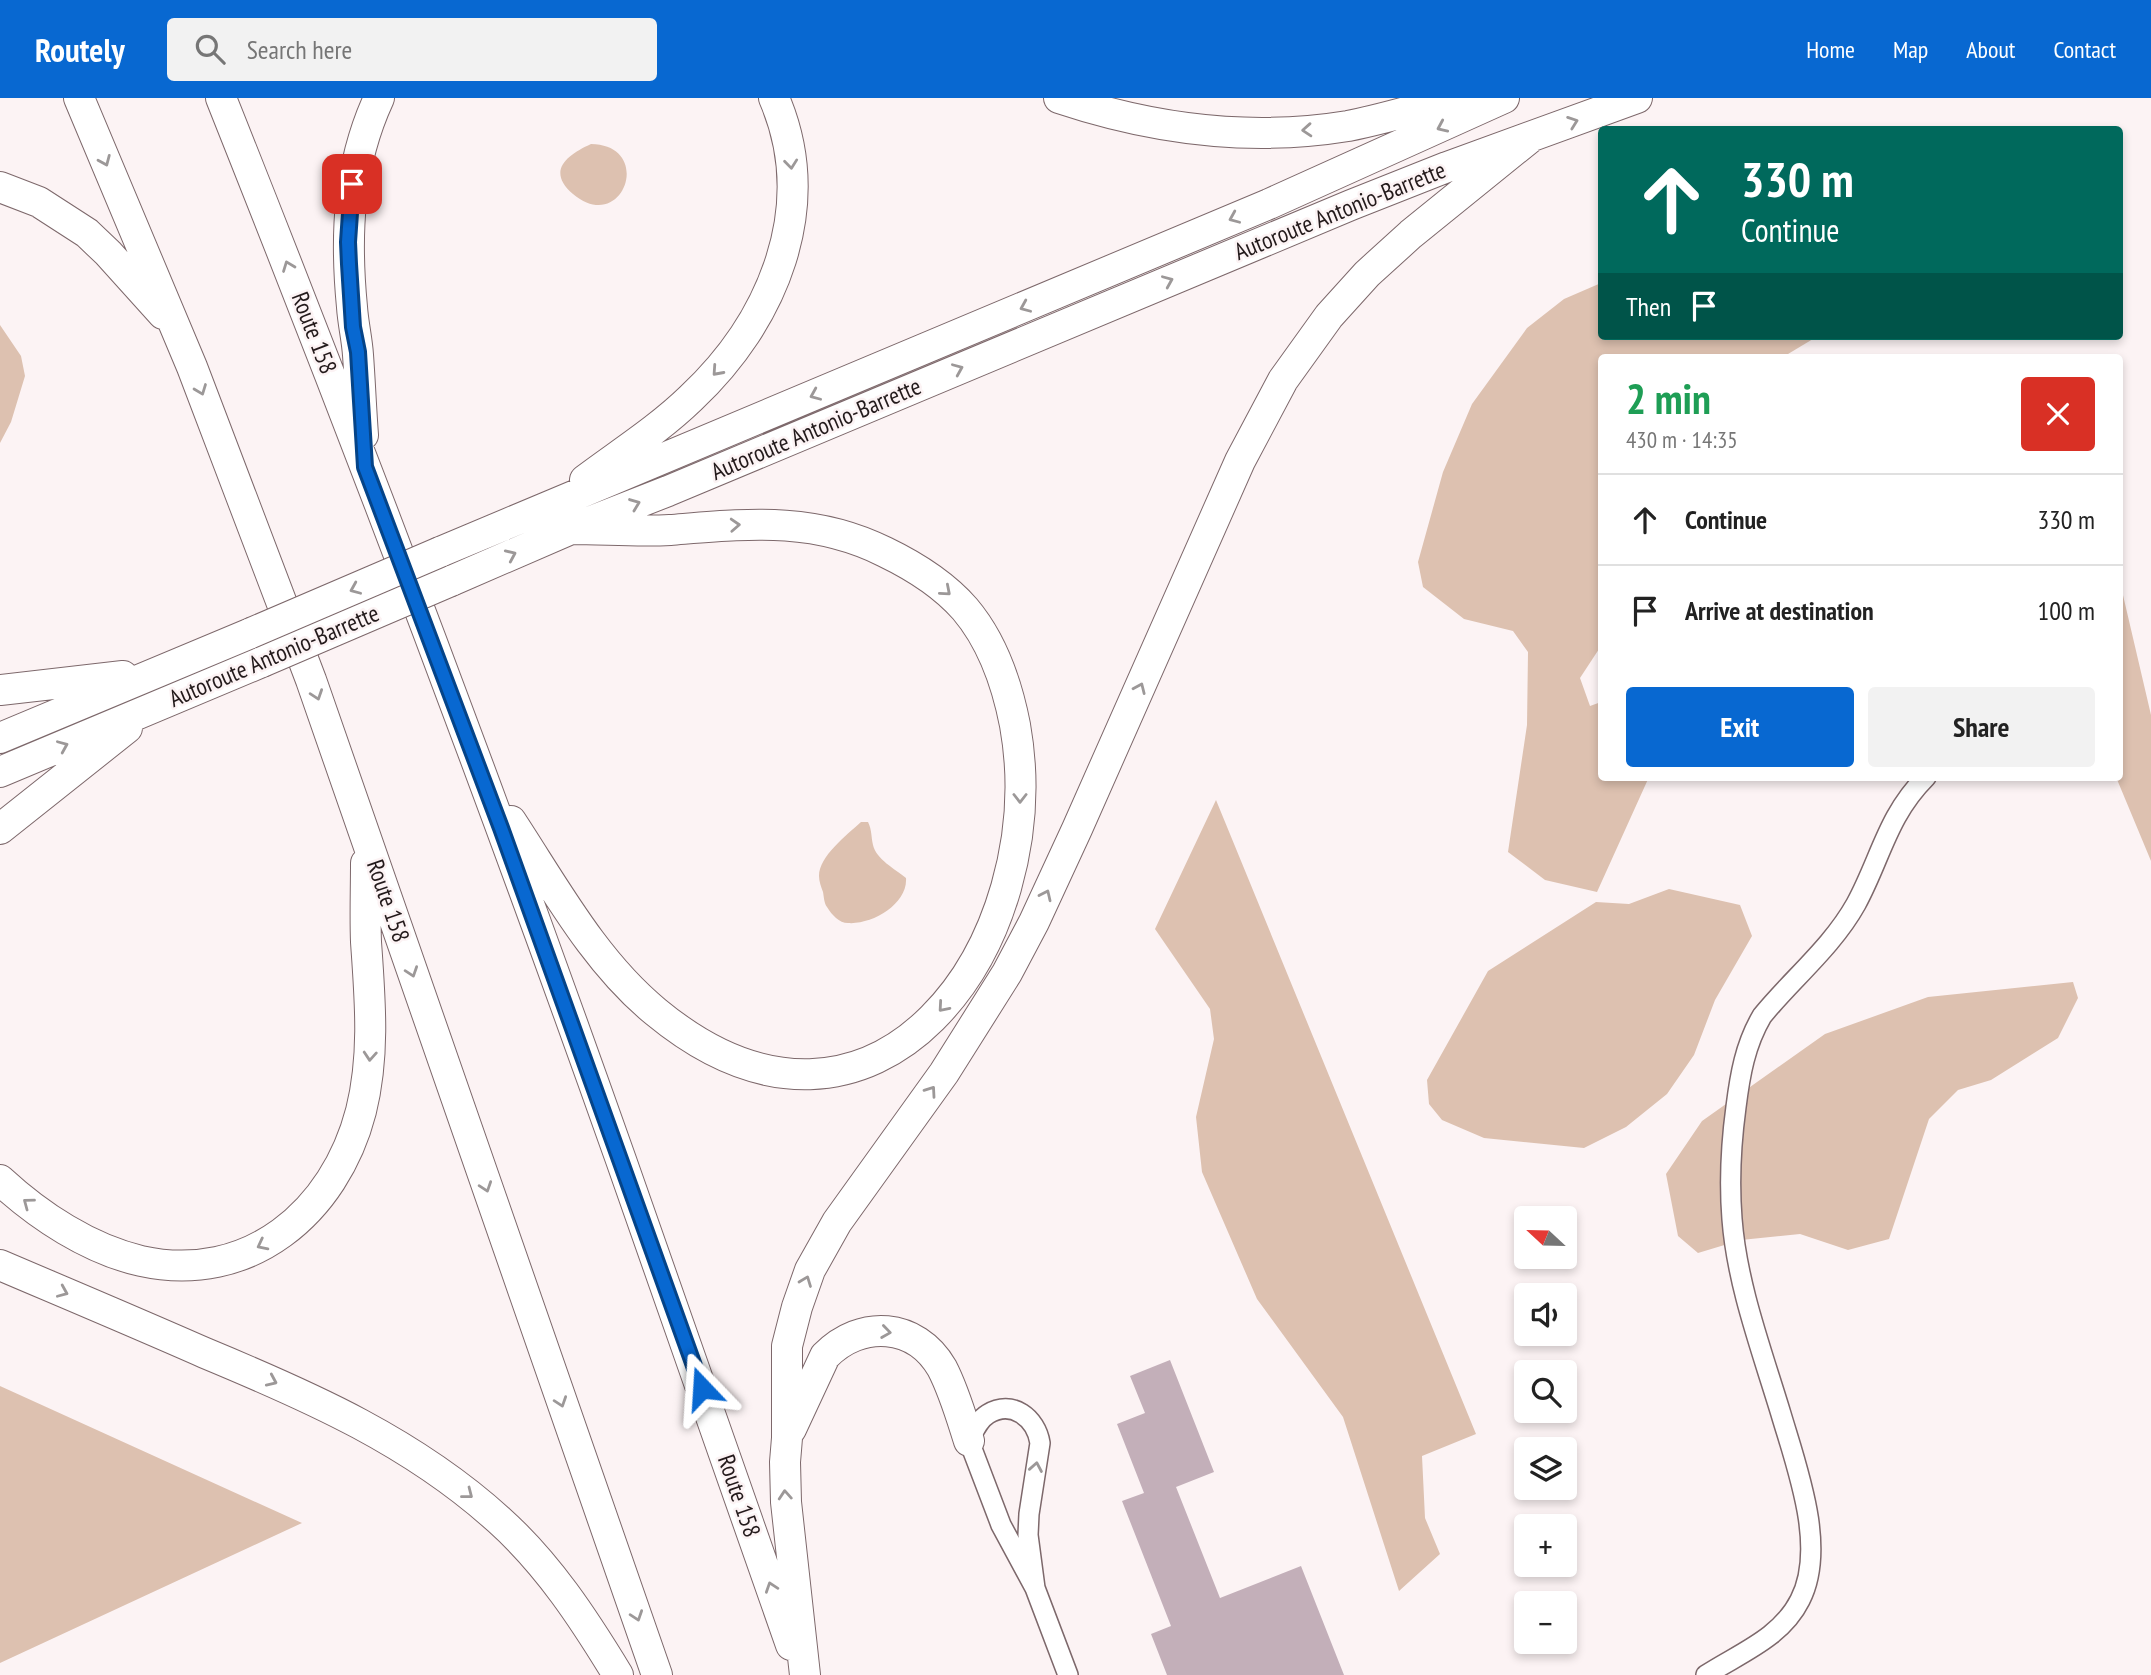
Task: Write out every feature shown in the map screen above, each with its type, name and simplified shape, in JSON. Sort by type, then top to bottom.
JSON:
[{"type":"highway","name":"Route 158","points":[[79,98],[175,327],[312,680],[657,1675]]},
{"type":"highway","name":"Route 158","points":[[221,98],[483,777],[803,1675]]},
{"type":"highway","points":[[365,467],[348,242],[356,166],[379,98]]},
{"type":"highway","points":[[545,509],[662,424],[693,397],[730,356],[759,312],[783,251],[793,202],[790,152],[774,98]]},
{"type":"highway","points":[[1059,98],[1126,118],[1174,127],[1263,133],[1348,126],[1456,98]]},
{"type":"highway","name":"Autoroute Antonio-Barrette","points":[[0,738],[1269,204],[1504,98]]},
{"type":"highway","name":"Autoroute Antonio-Barrette","points":[[0,772],[571,529],[668,491],[1351,205],[1637,98]]},
{"type":"highway","points":[[803,1675],[786,1502],[787,1346],[803,1288],[814,1262],[837,1222],[966,1040],[1007,973],[1072,840],[1226,492],[1272,398],[1312,338],[1367,274],[1410,234],[1531,137]]},
{"type":"highway","points":[[0,187],[39,202],[87,233],[175,327]]},
{"type":"highway","points":[[483,777],[579,925],[625,983],[656,1012],[687,1035],[736,1061],[754,1067],[806,1074],[839,1070],[873,1059],[904,1043],[934,1018],[959,988],[980,953],[999,911],[1010,874],[1021,804],[1017,739],[1009,696],[995,656],[975,621],[950,595],[920,571],[882,550],[809,527],[751,524],[667,530],[571,529]]},
{"type":"highway","points":[[0,690],[154,673]]},
{"type":"highway","points":[[0,829],[152,708]]},
{"type":"highway","points":[[0,1180],[35,1209],[80,1237],[122,1255],[158,1264],[198,1264],[234,1256],[266,1243],[297,1221],[323,1192],[344,1160],[366,1087],[371,1041],[366,939],[366,838]]},
{"type":"highway","points":[[0,1265],[290,1389],[372,1430],[419,1458],[481,1504],[516,1536],[568,1598],[618,1675]]},
{"type":"highway","points":[[787,1438],[825,1356],[846,1339],[875,1330],[888,1331],[911,1339],[932,1355],[950,1385],[969,1441]]},
{"type":"street","points":[[1706,1675],[1779,1629],[1792,1615],[1801,1599],[1812,1561],[1812,1539],[1795,1460],[1751,1314],[1732,1222],[1732,1140],[1739,1078],[1753,1032],[1762,1016],[1841,927],[1856,904],[1903,803],[1922,781]]},
{"type":"street","points":[[1034,1588],[1028,1514],[1040,1443],[1038,1432],[1028,1417],[1020,1412],[998,1410],[988,1413],[981,1420],[969,1441],[1001,1525],[1034,1588],[1068,1675]]},
{"type":"shaded area","points":[[591,144],[611,148],[622,158],[627,171],[625,185],[618,197],[606,204],[591,204],[573,194],[561,178],[563,164],[574,153]]},
{"type":"shaded area","points":[[1598,284],[1598,340],[1811,340],[1788,354],[1598,354],[1598,651],[1580,678],[1590,706],[1598,703],[1598,781],[1647,781],[1597,892],[1545,880],[1508,852],[1527,725],[1528,652],[1513,631],[1464,619],[1423,587],[1418,562],[1443,472],[1472,404],[1527,328],[1564,299]]},
{"type":"shaded area","points":[[0,325],[21,356],[25,376],[11,422],[0,443]]},
{"type":"shaded area","points":[[2123,595],[2151,715],[2151,861],[2118,781],[2123,781]]},
{"type":"shaded area","points":[[1216,800],[1476,1434],[1422,1456],[1425,1518],[1440,1554],[1399,1591],[1343,1417],[1257,1299],[1202,1172],[1196,1117],[1214,1039],[1210,1009],[1155,929]]},
{"type":"shaded area","points":[[861,822],[868,822],[878,855],[906,878],[905,887],[895,904],[887,911],[857,923],[845,923],[836,918],[826,905],[819,876],[820,868],[829,854]]},
{"type":"shaded area","points":[[1669,889],[1740,905],[1752,936],[1715,1000],[1694,1055],[1667,1094],[1626,1127],[1584,1148],[1484,1138],[1442,1120],[1429,1104],[1427,1080],[1488,971],[1596,902],[1629,904]]},
{"type":"shaded area","points":[[2073,982],[2078,998],[2058,1038],[1991,1080],[1958,1090],[1929,1119],[1889,1239],[1848,1250],[1800,1234],[1741,1240],[1698,1253],[1678,1236],[1666,1174],[1702,1121],[1825,1034],[1928,997]]},
{"type":"shaded area","points":[[0,1386],[302,1523],[0,1663]]},
{"type":"building","points":[[1170,1360],[1214,1472],[1176,1487],[1220,1598],[1301,1566],[1344,1675],[1167,1675],[1151,1634],[1171,1626],[1122,1501],[1144,1493],[1117,1424],[1145,1413],[1130,1376]]},
{"type":"route","points":[[352,184],[349,264],[365,467],[473,751],[702,1388]]}]
